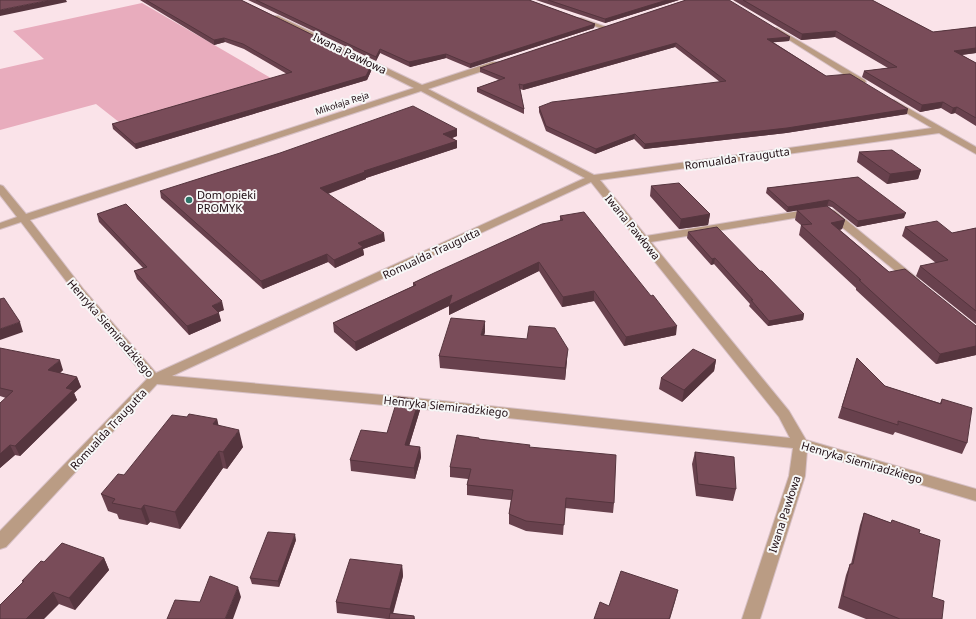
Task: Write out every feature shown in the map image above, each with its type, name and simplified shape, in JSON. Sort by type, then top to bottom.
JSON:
[{"type":"street","name":"Iwana Pawłowa","points":[[268,14],[421,88],[594,178],[784,414],[801,444],[797,476],[750,619]]},
{"type":"street","points":[[570,16],[610,27],[592,33]]},
{"type":"street","points":[[768,25],[868,86]]},
{"type":"street","name":"Mikołaja Reja","points":[[0,226],[502,62]]},
{"type":"street","points":[[888,98],[976,151]]},
{"type":"street","name":"Romualda Traugutta","points":[[0,542],[154,379],[594,178],[940,130]]},
{"type":"street","name":"Henryka Siemiradzkiego","points":[[0,188],[22,219],[80,292],[154,379],[405,402],[801,444],[976,495]]},
{"type":"street","points":[[644,240],[827,210],[922,288]]},
{"type":"shaded area","points":[[142,3],[276,81],[124,126],[96,104],[0,130],[0,69],[44,59],[13,31]]},
{"type":"building","points":[[0,0],[50,0],[0,10]]},
{"type":"building","points":[[146,0],[241,0],[372,64],[366,76],[135,144],[112,124],[292,72],[243,44],[224,38],[214,40]]},
{"type":"building","points":[[256,0],[529,0],[595,24],[470,64],[446,54],[409,62],[380,49],[376,57]]},
{"type":"building","points":[[548,0],[667,0],[605,19]]},
{"type":"building","points":[[686,0],[729,0],[790,37],[767,39],[826,76],[850,74],[908,109],[787,128],[645,144],[635,134],[596,149],[546,126],[539,107],[552,102],[726,81],[676,43],[523,85],[519,84],[524,109],[477,88],[505,78],[480,68]]},
{"type":"building","points":[[743,0],[872,0],[933,32],[976,27],[976,48],[954,51],[976,63],[976,118],[957,107],[953,108],[943,102],[922,105],[864,71],[897,67],[836,31],[802,34]]},
{"type":"building","points":[[413,106],[457,129],[443,134],[457,141],[364,171],[365,172],[320,188],[384,233],[358,243],[363,247],[334,260],[327,254],[261,281],[160,191],[280,153]]},
{"type":"building","points":[[892,150],[921,170],[890,174],[859,152]]},
{"type":"building","points":[[858,177],[906,213],[858,221],[829,200],[788,207],[767,188]]},
{"type":"building","points":[[679,183],[710,214],[681,219],[651,186]]},
{"type":"building","points":[[126,204],[222,301],[212,306],[219,313],[187,326],[134,271],[147,267],[97,214]]},
{"type":"building","points":[[827,206],[845,220],[831,223],[889,272],[905,269],[976,326],[976,346],[940,354],[801,225],[812,224],[797,210]]},
{"type":"building","points":[[584,212],[677,326],[626,337],[594,291],[563,297],[539,262],[449,305],[452,295],[355,342],[333,323],[416,285],[413,283],[434,273],[542,224],[563,220],[560,216]]},
{"type":"building","points":[[937,221],[952,233],[976,228],[976,311],[920,266],[948,260],[905,227]]},
{"type":"building","points":[[717,227],[804,314],[769,321],[751,300],[753,300],[715,258],[712,259],[688,232]]},
{"type":"building","points":[[4,298],[20,322],[0,329],[0,299]]},
{"type":"building","points":[[451,318],[485,321],[481,335],[527,339],[529,326],[555,328],[568,349],[565,368],[439,356]]},
{"type":"building","points":[[0,348],[60,360],[48,370],[77,377],[66,388],[73,390],[15,446],[10,445],[0,454],[0,403],[13,391],[0,388]]},
{"type":"building","points":[[693,349],[716,360],[684,390],[661,378]]},
{"type":"building","points":[[857,358],[885,386],[941,404],[942,399],[972,408],[967,443],[898,421],[898,425],[842,407]]},
{"type":"building","points":[[398,397],[419,400],[405,445],[420,447],[414,468],[350,460],[361,430],[387,433]]},
{"type":"building","points":[[189,414],[217,419],[213,424],[239,430],[223,452],[219,451],[175,512],[144,505],[141,509],[112,503],[115,499],[101,494],[118,474],[124,475],[172,415],[187,417]]},
{"type":"building","points":[[457,435],[530,445],[529,447],[616,455],[614,503],[566,498],[564,525],[526,521],[509,514],[513,490],[467,485],[471,469],[450,467]]},
{"type":"building","points":[[695,452],[734,457],[736,489],[698,484]]},
{"type":"building","points":[[864,513],[891,523],[892,520],[920,530],[919,533],[940,540],[932,597],[944,601],[942,619],[900,619],[843,596],[850,564],[853,564]]},
{"type":"building","points":[[268,532],[295,534],[278,581],[250,578]]},
{"type":"building","points":[[62,543],[104,558],[69,598],[53,592],[26,619],[0,619],[0,605],[41,561],[44,562]]},
{"type":"building","points":[[350,559],[402,565],[390,609],[336,602]]},
{"type":"building","points":[[621,571],[678,590],[669,619],[594,619],[600,602],[609,606]]},
{"type":"building","points":[[210,576],[238,587],[225,619],[167,619],[175,600],[200,602]]},
{"type":"building","points":[[390,613],[414,616],[414,619],[389,619]]},
{"type":"place","name":"Dom opieki PROMYK","points":[[189,200]]}]
